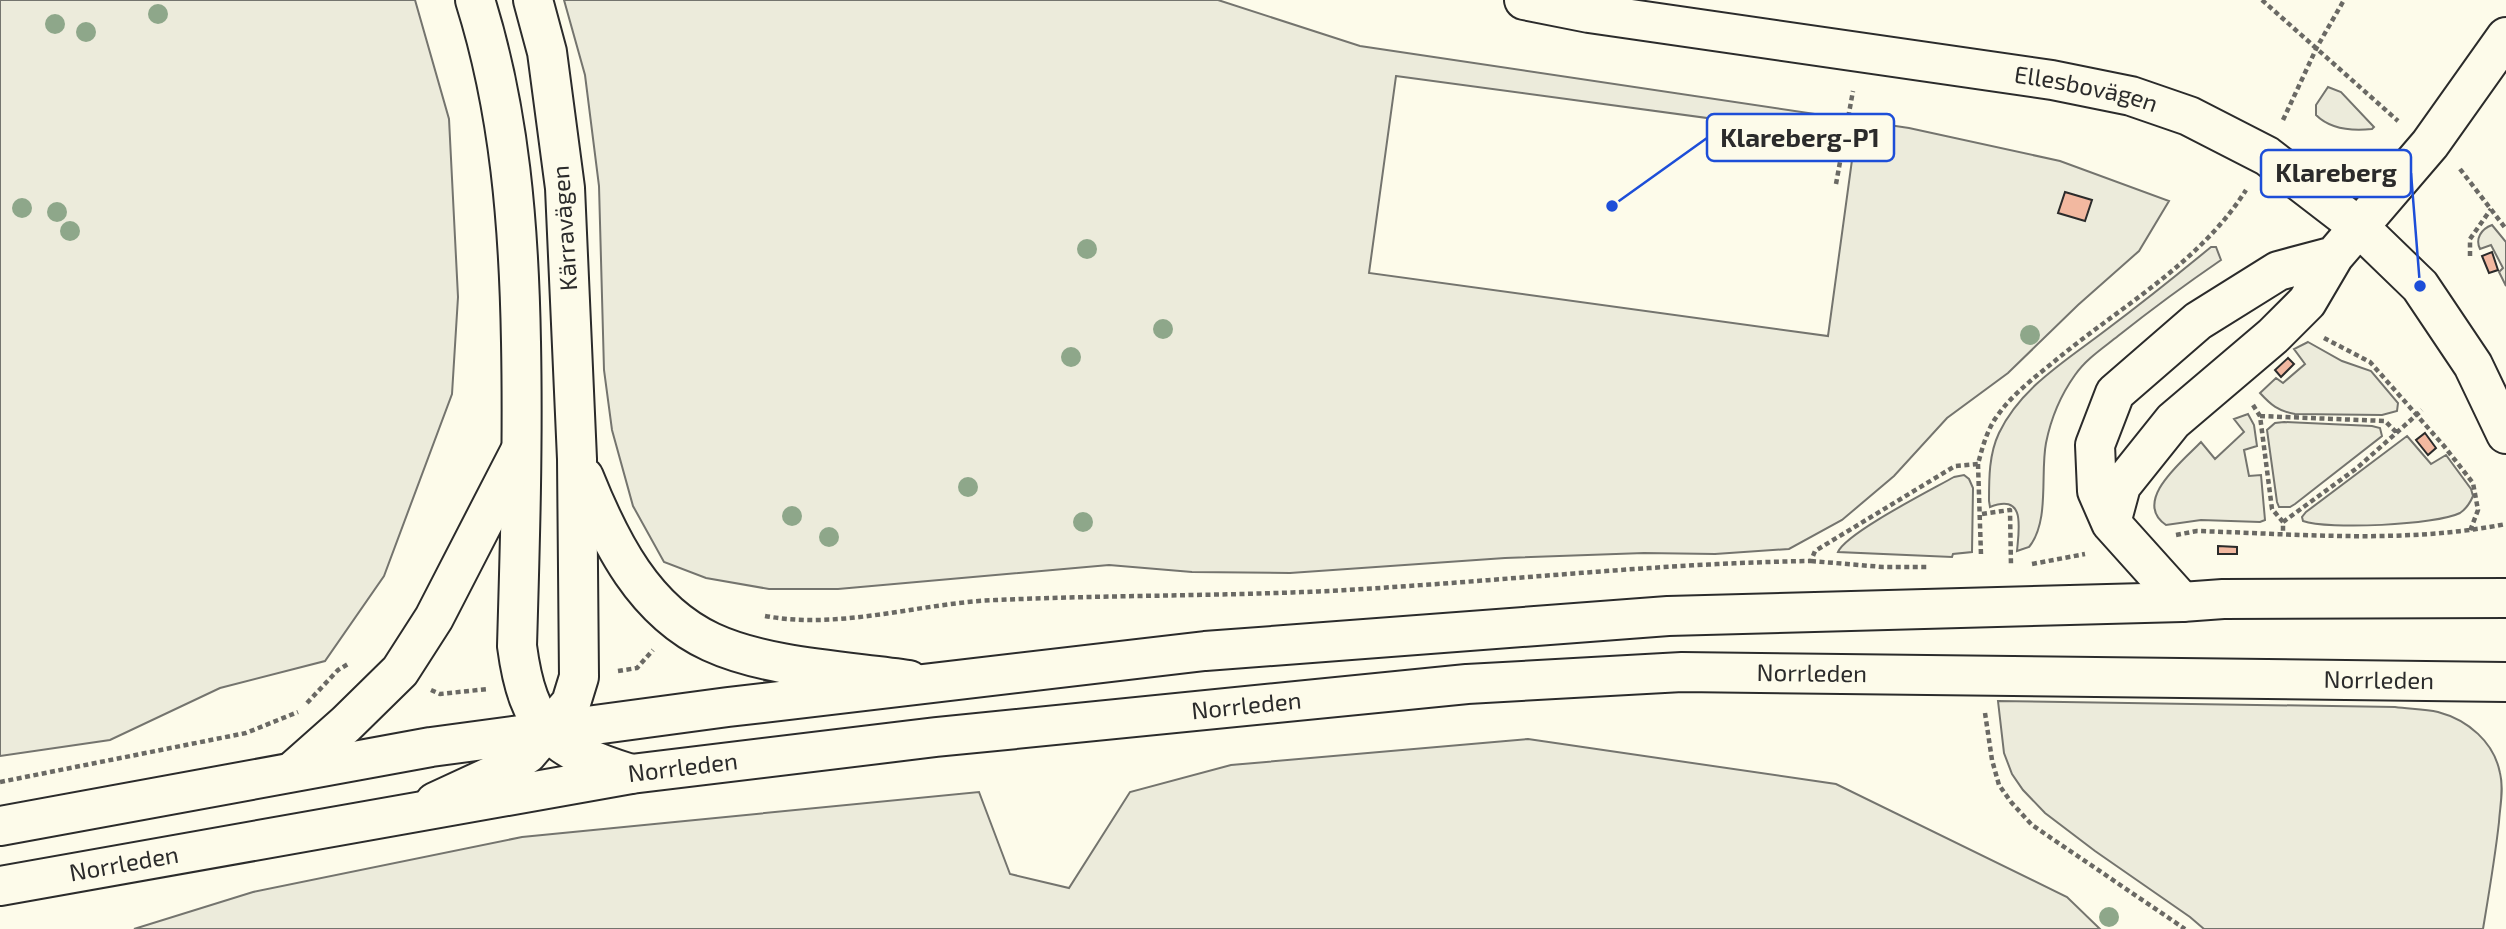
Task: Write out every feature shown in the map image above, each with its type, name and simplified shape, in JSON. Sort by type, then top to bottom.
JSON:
[{"type":"main road","name":"Kärravägen","points":[[475,0],[498,86],[515,205],[524,445],[517,646],[533,709],[547,731],[568,750],[593,762],[631,774]]},
{"type":"main road","name":"Kärravägen","points":[[413,811],[463,791],[527,754],[571,703],[579,677],[577,459],[565,188],[547,52],[533,0]]},
{"type":"main road","name":"Ellesbovägen","points":[[1524,0],[1590,6],[1860,52],[2052,80],[2131,96],[2189,116],[2267,156],[2359,227],[2420,286],[2473,365],[2506,434]]},
{"type":"main road","points":[[2111,523],[2121,486],[2174,421],[2273,336],[2307,302],[2334,256],[2430,144],[2506,37]]},
{"type":"main road","points":[[2182,602],[2111,523],[2097,491],[2095,445],[2115,393],[2198,321],[2278,271],[2334,256]]},
{"type":"main road","name":"Kärravägen","points":[[293,771],[400,671],[434,618],[524,445]]},
{"type":"main road","name":"Kärravägen","points":[[577,459],[596,509],[626,565],[650,596],[676,621],[712,642],[769,660],[928,682]]},
{"type":"main road","points":[[0,826],[293,771],[547,731],[928,682],[1233,648],[1668,616],[2182,602],[2224,598],[2506,598]]},
{"type":"main road","name":"Norrleden","points":[[0,886],[631,774],[936,737],[1467,684],[1682,672],[2506,682]]},
{"type":"path","points":[[2262,0],[2399,122],[2466,174],[2506,229]]},
{"type":"path","points":[[1982,555],[1978,464],[1994,419],[2019,389],[2182,263],[2211,236],[2241,197],[2267,156],[2317,47],[2344,0]]},
{"type":"path","points":[[1836,184],[1860,52]]},
{"type":"path","points":[[2470,256],[2470,239],[2491,209]]},
{"type":"path","points":[[2319,338],[2327,338],[2370,362],[2473,483],[2478,510],[2470,531]]},
{"type":"path","points":[[2250,400],[2260,416],[2272,509],[2283,522],[2283,534]]},
{"type":"path","points":[[2283,522],[2357,468],[2422,410]]},
{"type":"path","points":[[2260,416],[2385,421],[2396,432]]},
{"type":"path","points":[[762,615],[785,620],[838,620],[994,600],[1392,588],[1517,577],[1811,561],[1815,551],[1955,466],[1978,464]]},
{"type":"path","points":[[1982,514],[2010,510],[2011,566]]},
{"type":"path","points":[[579,677],[637,668],[676,621]]},
{"type":"path","points":[[0,782],[246,733],[298,712],[338,670],[361,657],[400,671],[420,685],[440,694],[525,683]]},
{"type":"path","points":[[1983,705],[1999,785],[2011,802],[2032,825],[2185,929]]},
{"type":"shaded area","points":[[0,0],[415,0],[449,119],[458,297],[452,394],[384,576],[325,661],[220,688],[110,740],[0,756]]},
{"type":"shaded area","points":[[564,0],[1218,0],[1360,46],[1909,128],[2060,161],[2169,201],[2139,251],[2008,373],[1947,418],[1894,476],[1842,520],[1789,549],[1715,554],[1644,553],[1505,558],[1290,573],[1192,572],[1109,565],[838,589],[769,589],[706,578],[664,562],[633,506],[612,430],[604,370],[599,186],[585,75]],"holes":[[[1396,76],[1855,138],[1828,336],[1369,273]]]},
{"type":"shaded area","points":[[2328,87],[2341,92],[2374,127],[2365,130],[2342,128],[2316,115],[2316,105]]},
{"type":"shaded area","points":[[2492,225],[2506,242],[2506,286],[2499,272],[2503,268],[2491,245],[2480,249],[2478,242],[2480,235]]},
{"type":"shaded area","points":[[2211,247],[2216,247],[2221,260],[2095,354],[2079,369],[2070,383],[2057,408],[2046,443],[2040,524],[2029,547],[2017,551],[2019,523],[2015,509],[2002,504],[1990,507],[1989,501],[1993,449],[2008,417],[2032,388],[2046,376]]},
{"type":"shaded area","points":[[2308,342],[2342,361],[2371,371],[2398,403],[2397,411],[2382,415],[2295,414],[2271,404],[2260,393],[2276,378],[2283,383],[2305,364],[2294,349]]},
{"type":"shaded area","points":[[2248,414],[2254,425],[2257,446],[2244,450],[2249,476],[2261,475],[2265,520],[2201,520],[2166,525],[2157,515],[2154,504],[2164,481],[2201,442],[2215,459],[2244,432],[2234,419]]},
{"type":"shaded area","points":[[2275,423],[2372,426],[2380,428],[2382,436],[2295,504],[2279,507],[2267,430]]},
{"type":"shaded area","points":[[2407,436],[2431,464],[2446,455],[2471,489],[2473,496],[2468,506],[2460,513],[2429,521],[2382,525],[2335,525],[2303,521],[2302,517],[2306,512]]},
{"type":"shaded area","points":[[1964,475],[1973,488],[1972,552],[1953,554],[1952,557],[1838,552],[1844,544],[1872,523],[1954,477]]},
{"type":"shaded area","points":[[1998,701],[2395,707],[2438,712],[2460,721],[2486,742],[2497,762],[2501,779],[2497,835],[2483,929],[2204,929],[2045,813],[2023,790],[2012,774],[2004,753]]},
{"type":"shaded area","points":[[1528,739],[1836,784],[2067,897],[2100,929],[134,929],[253,892],[522,837],[979,792],[1010,874],[1069,888],[1130,792],[1231,765]]},
{"type":"building","points":[[2065,192],[2092,200],[2085,221],[2058,213]]},
{"type":"building","points":[[2492,252],[2498,270],[2489,273],[2482,256]]},
{"type":"building","points":[[2288,358],[2294,364],[2281,377],[2275,370]]},
{"type":"building","points":[[2425,433],[2436,448],[2428,455],[2416,440]]},
{"type":"building","points":[[2218,546],[2237,547],[2237,554],[2218,554]]},
{"type":"place","name":"Klareberg-P1","points":[[1612,206]]},
{"type":"place","name":"Klareberg","points":[[2420,286]]}]
